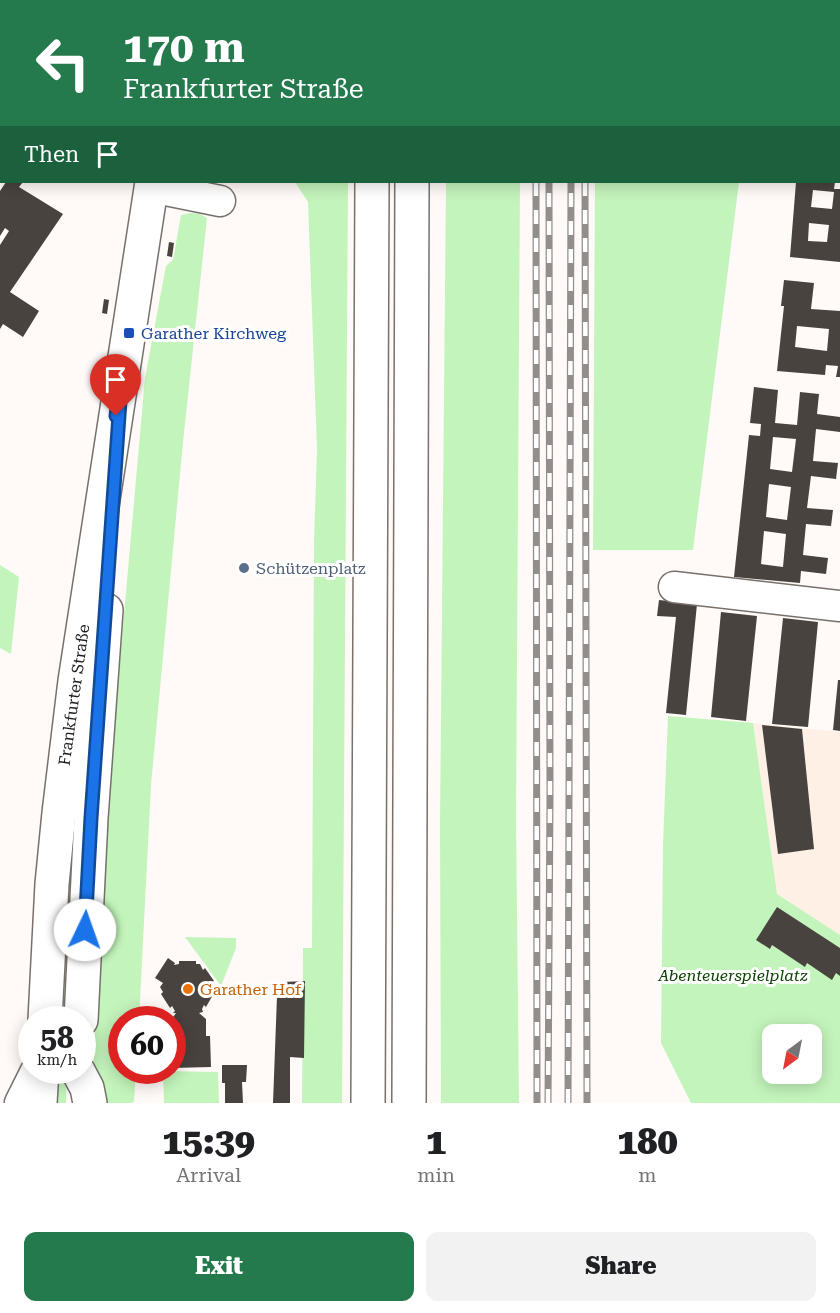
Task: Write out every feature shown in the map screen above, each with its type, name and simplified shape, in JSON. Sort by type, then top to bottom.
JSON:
[{"type":"main road","points":[[368,1088],[372,183]]},
{"type":"main road","points":[[410,1090],[412,183]]},
{"type":"main road","name":"Frankfurter Straße","points":[[46,1006],[52,884],[75,681],[151,184]]},
{"type":"main road","name":"Frankfurter Straße","points":[[82,1006],[91,818],[122,372]]},
{"type":"main road","points":[[40,1103],[41,1084]]},
{"type":"main road","points":[[76,1103],[77,1084]]},
{"type":"main road","points":[[85,1084],[90,1103]]},
{"type":"street","points":[[151,184],[220,201]]},
{"type":"street","points":[[674,587],[840,606]]},
{"type":"street","points":[[20,1103],[30,1084]]},
{"type":"shaded area","points":[[753,723],[840,732],[840,935],[777,894]],"holes":[[[762,725],[802,730],[814,849],[778,853]]]},
{"type":"green space","points":[[296,183],[348,183],[342,1103],[302,1103],[303,948],[312,948],[314,543],[317,449],[308,202]]},
{"type":"green space","points":[[446,183],[520,183],[516,818],[519,1103],[441,1103],[440,825]]},
{"type":"green space","points":[[595,183],[739,183],[693,550],[593,550]]},
{"type":"green space","points":[[200,214],[207,218],[183,442],[151,785],[140,1006],[108,1006],[108,1084],[135,1084],[134,1101],[132,1103],[104,1103],[96,1078],[96,1016],[109,784],[145,378],[166,266],[173,260],[181,215]]},
{"type":"green space","points":[[0,565],[19,577],[11,654],[0,648]]},
{"type":"green space","name":"Abenteuerspielplatz","points":[[668,716],[753,723],[777,894],[840,935],[840,1103],[691,1103],[661,1043],[663,844]]},
{"type":"green space","points":[[77,793],[69,1006],[60,1006],[64,872]]},
{"type":"green space","points":[[185,937],[236,938],[236,948],[221,986]]},
{"type":"green space","points":[[186,1071],[218,1072],[219,1103],[164,1103],[163,1084],[186,1084]]},
{"type":"green space","points":[[57,1084],[67,1084],[66,1103],[56,1103]]},
{"type":"building","points":[[5,183],[22,183],[19,187],[63,214],[10,292],[39,311],[23,337],[3,324],[0,329],[0,245],[9,231],[5,228],[0,236],[0,191]]},
{"type":"building","points":[[796,183],[835,183],[834,189],[840,189],[840,262],[790,257]],"holes":[[[813,190],[834,192],[832,209],[811,207]],[[809,223],[829,225],[827,242],[808,241]]]},
{"type":"building","points":[[169,242],[174,243],[172,257],[167,256]]},
{"type":"building","points":[[784,280],[814,283],[811,309],[840,311],[840,377],[836,377],[838,366],[826,365],[825,375],[777,371],[784,306],[781,306]],"holes":[[[797,326],[829,329],[827,351],[795,347]]]},
{"type":"building","points":[[104,299],[109,300],[107,314],[102,313]]},
{"type":"building","points":[[754,387],[778,390],[775,423],[797,425],[800,392],[819,394],[817,414],[840,417],[840,432],[816,429],[813,461],[838,463],[836,479],[811,476],[807,508],[833,510],[831,526],[806,524],[803,555],[828,558],[826,574],[801,571],[800,583],[734,577],[749,435],[760,436],[761,424],[750,423]],"holes":[[[773,437],[796,439],[792,472],[770,469]],[[769,484],[791,487],[787,520],[766,517]],[[764,531],[786,534],[783,567],[761,564]]]},
{"type":"building","points":[[659,600],[697,604],[686,715],[666,713],[676,617],[657,616]]},
{"type":"building","points":[[721,612],[757,616],[746,721],[711,717]]},
{"type":"building","points":[[783,618],[818,622],[808,727],[772,724]]},
{"type":"building","points":[[838,680],[840,680],[840,731],[833,730]]},
{"type":"building","points":[[762,725],[802,729],[814,849],[778,854]]},
{"type":"building","points":[[777,907],[840,948],[840,976],[836,973],[832,980],[807,963],[805,967],[772,945],[770,949],[756,940]]},
{"type":"building","points":[[168,958],[175,963],[174,965],[179,964],[179,961],[196,961],[196,964],[200,964],[203,970],[205,968],[214,981],[212,982],[215,987],[212,992],[214,993],[206,1007],[204,1005],[203,1012],[199,1013],[206,1019],[206,1036],[210,1036],[211,1067],[186,1068],[186,1006],[169,1006],[161,994],[163,992],[160,987],[163,983],[155,978]]},
{"type":"building","points":[[305,981],[304,1058],[290,1057],[290,1103],[273,1103],[277,996],[283,996],[283,982]]},
{"type":"building","points":[[222,1065],[247,1065],[246,1082],[242,1082],[243,1103],[225,1103]]},
{"type":"railway","points":[[536,183],[537,1103]]},
{"type":"railway","points":[[548,1103],[549,183]]},
{"type":"railway","points":[[568,1103],[571,183]]},
{"type":"railway","points":[[585,183],[587,1103]]},
{"type":"place","name":"Garather Kirchweg","points":[[129,333]]},
{"type":"place","name":"Schützenplatz","points":[[244,568]]},
{"type":"place","name":"Garather Hof","points":[[188,989]]},
{"type":"route","points":[[85,930],[122,372],[116,416]]}]
